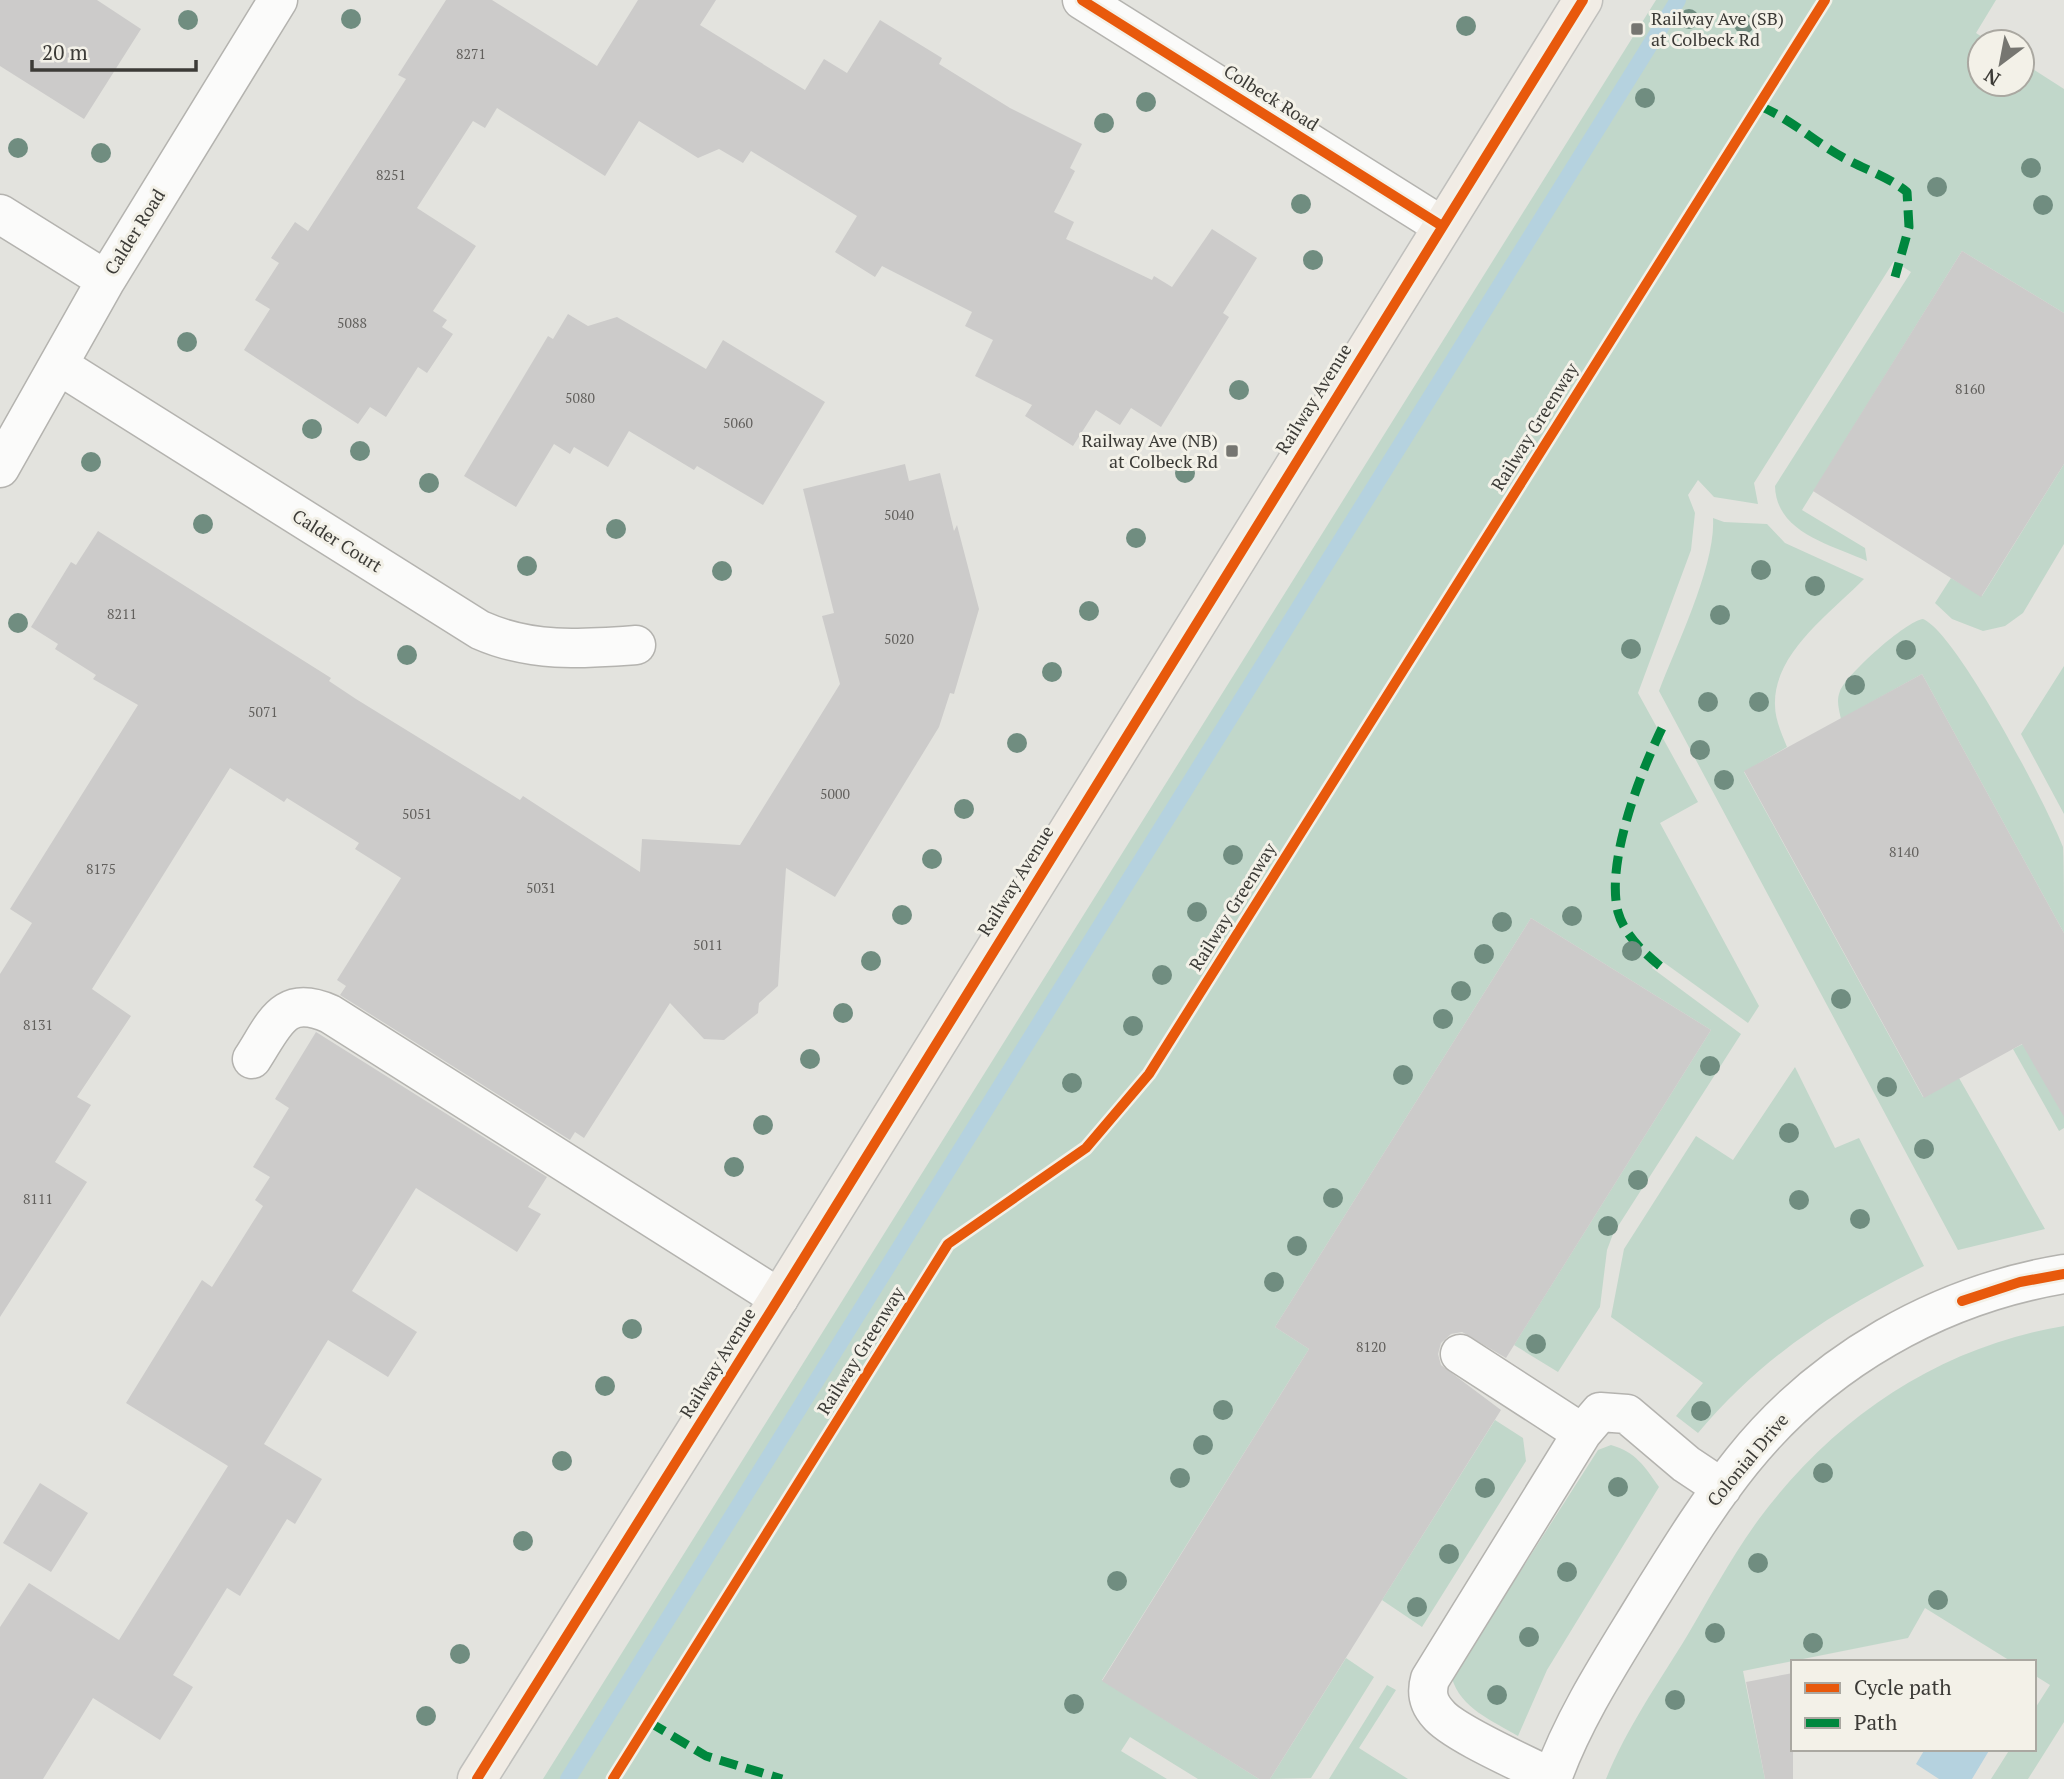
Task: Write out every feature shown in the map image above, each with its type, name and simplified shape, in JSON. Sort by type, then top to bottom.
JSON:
[{"type":"main road","name":"Railway Avenue","points":[[477,1779],[779,1298],[1583,0]]},
{"type":"street","name":"Calder Road","points":[[0,468],[60,366],[106,280],[278,0]]},
{"type":"street","name":"Colbeck Road","points":[[1082,0],[1442,226]]},
{"type":"street","points":[[0,214],[106,280]]},
{"type":"street","name":"Calder Court","points":[[60,366],[480,630],[502,640],[547,649],[636,645]]},
{"type":"street","points":[[252,1059],[283,1011],[297,1006],[313,1006],[330,1014],[779,1298]]},
{"type":"street","name":"Colonial Drive","points":[[1552,1779],[1562,1751],[1629,1631],[1722,1488],[1782,1417],[1842,1365],[1879,1341],[1962,1301],[2020,1282],[2064,1274]]},
{"type":"street","points":[[1460,1354],[1582,1433]]},
{"type":"street","points":[[1552,1779],[1445,1721],[1433,1707],[1427,1692],[1430,1679],[1582,1433],[1600,1412],[1627,1414],[1686,1464],[1722,1488]]},
{"type":"green space","points":[[1656,0],[1996,0],[1979,28],[1966,28],[1966,98],[2036,98],[2036,71],[2064,89],[2064,313],[1962,251],[1802,510],[1865,548],[1867,561],[1823,543],[1795,526],[1778,502],[1775,486],[1911,272],[1894,261],[1754,483],[1758,504],[1714,497],[1698,480],[1688,495],[1695,513],[1691,550],[1638,693],[1698,802],[1660,823],[1759,1006],[1748,1023],[1659,959],[1652,968],[1741,1034],[1613,1234],[1607,1250],[1600,1307],[1558,1372],[1514,1345],[1711,1030],[1531,918],[1275,1327],[1309,1349],[1102,1680],[1259,1779],[1198,1779],[1130,1737],[1121,1751],[1167,1779],[543,1779]]},
{"type":"green space","points":[[2064,464],[2064,544],[2023,613],[2005,626],[1983,631],[1952,619],[1935,603],[1951,578],[1982,596]]},
{"type":"green space","points":[[1713,518],[1724,522],[1767,524],[1785,543],[1864,579],[1807,635],[1784,668],[1777,686],[1775,705],[1777,721],[1787,747],[1744,772],[1923,1097],[1959,1078],[2045,1229],[1958,1250],[1659,691],[1702,582],[1712,537]]},
{"type":"green space","points":[[1923,619],[1938,631],[1978,686],[2054,826],[2063,847],[2064,933],[1922,674],[1841,719],[1838,698],[1845,683],[1891,638]]},
{"type":"green space","points":[[2064,666],[2064,814],[2021,734]]},
{"type":"green space","points":[[2023,1044],[2064,1091],[2064,1128],[2059,1131],[2013,1049]]},
{"type":"green space","points":[[1795,1067],[1835,1148],[1859,1138],[1924,1266],[1860,1300],[1802,1337],[1748,1380],[1698,1433],[1676,1416],[1703,1383],[1611,1317],[1624,1249],[1696,1136],[1733,1160]]},
{"type":"green space","points":[[2064,1326],[2064,1722],[2028,1779],[1991,1779],[2009,1751],[2036,1751],[2036,1707],[2050,1685],[2036,1676],[2036,1660],[2009,1660],[1925,1608],[1908,1638],[1743,1671],[1765,1779],[1606,1779],[1633,1724],[1740,1547],[1789,1483],[1821,1449],[1893,1392],[1974,1351],[2018,1336]]},
{"type":"green space","points":[[1495,1420],[1523,1438],[1526,1461],[1422,1627],[1382,1600]]},
{"type":"green space","points":[[1611,1445],[1633,1456],[1659,1487],[1547,1670],[1518,1736],[1470,1706],[1462,1698],[1452,1678],[1598,1450]]},
{"type":"green space","points":[[1346,1658],[1374,1677],[1311,1778],[1270,1779]]},
{"type":"green space","points":[[1387,1685],[1396,1690],[1359,1748],[1408,1779],[1329,1779]]},
{"type":"water","points":[[1924,1751],[1989,1751],[1972,1779],[1939,1779],[1916,1764]]},
{"type":"building","points":[[0,0],[97,0],[141,29],[84,119],[0,66]]},
{"type":"building","points":[[446,0],[492,0],[597,66],[638,0],[716,0],[700,25],[805,90],[824,59],[847,73],[880,20],[942,58],[939,64],[1010,108],[1082,144],[1070,168],[1075,171],[1054,212],[1074,222],[1066,239],[1152,280],[1154,276],[1172,287],[1212,229],[1257,258],[1223,313],[1229,317],[1161,427],[1131,408],[1120,425],[1096,410],[1073,446],[1025,416],[1032,405],[975,376],[993,340],[965,326],[972,312],[882,266],[875,277],[835,252],[857,216],[751,151],[743,163],[719,149],[698,158],[639,121],[605,176],[497,108],[485,128],[473,121],[417,208],[476,246],[433,311],[447,320],[442,327],[453,334],[427,373],[418,367],[386,417],[370,407],[358,424],[244,350],[270,309],[255,300],[279,263],[271,258],[295,222],[308,231],[406,79],[398,75]]},
{"type":"building","points":[[1962,251],[2064,313],[2064,464],[1981,597],[1813,491]]},
{"type":"building","points":[[568,314],[588,326],[617,317],[706,369],[723,340],[825,402],[763,505],[697,466],[694,470],[629,431],[608,467],[574,447],[570,454],[554,444],[516,507],[464,476],[548,336],[553,339]]},
{"type":"building","points":[[905,464],[909,481],[940,473],[954,531],[957,525],[979,609],[954,694],[950,693],[939,727],[835,897],[786,868],[778,986],[759,1003],[758,1013],[724,1040],[704,1039],[670,1003],[584,1138],[575,1132],[570,1140],[340,995],[346,986],[337,980],[401,878],[355,849],[359,843],[287,798],[284,802],[230,768],[92,989],[131,1016],[77,1097],[91,1105],[55,1162],[87,1182],[0,1317],[0,974],[32,923],[10,909],[138,705],[93,679],[96,675],[55,649],[58,644],[31,627],[71,562],[76,565],[98,531],[331,678],[329,681],[356,699],[520,800],[523,796],[640,872],[642,839],[740,845],[840,684],[822,616],[834,613],[803,489]]},
{"type":"building","points":[[1922,674],[2064,933],[2064,1117],[2022,1044],[1924,1098],[1744,771]]},
{"type":"building","points":[[1531,918],[1711,1030],[1506,1358],[1462,1332],[1451,1334],[1441,1343],[1438,1354],[1441,1365],[1501,1410],[1270,1779],[1259,1779],[1102,1681],[1309,1349],[1275,1327]]},
{"type":"building","points":[[316,1032],[547,1177],[528,1207],[541,1214],[517,1252],[416,1188],[352,1291],[417,1332],[388,1377],[328,1340],[264,1444],[322,1479],[295,1524],[287,1519],[240,1596],[227,1588],[173,1675],[193,1687],[160,1740],[93,1698],[43,1779],[0,1779],[0,1627],[29,1583],[119,1640],[228,1466],[126,1403],[202,1280],[212,1287],[263,1206],[255,1200],[270,1177],[253,1167],[289,1108],[275,1099]]},
{"type":"building","points":[[40,1483],[88,1513],[51,1572],[3,1543]]},
{"type":"building","points":[[1791,1673],[1793,1779],[1765,1779],[1746,1682]]},
{"type":"waterway","points":[[568,1779],[1678,0]]},
{"type":"marked path","points":[[1760,106],[1783,118],[1833,152],[1884,177],[1907,192],[1909,227],[1895,277]]},
{"type":"marked path","points":[[1660,966],[1629,935],[1618,912],[1615,891],[1621,842],[1628,815],[1646,764],[1665,722]]},
{"type":"marked path","points":[[649,1722],[706,1756],[782,1779]]},
{"type":"cycle path","points":[[1082,0],[1442,226]]},
{"type":"cycle path","points":[[477,1779],[779,1298],[1583,0]]},
{"type":"cycle path","name":"Railway Greenway","points":[[613,1779],[948,1244],[1086,1148],[1149,1074],[1825,0]]},
{"type":"cycle path","points":[[1962,1301],[2020,1282],[2064,1274]]},
{"type":"place","name":"Railway Ave (SB) at Colbeck Rd","points":[[1637,29]]},
{"type":"place","name":"Railway Ave (NB) at Colbeck Rd","points":[[1232,451]]}]
